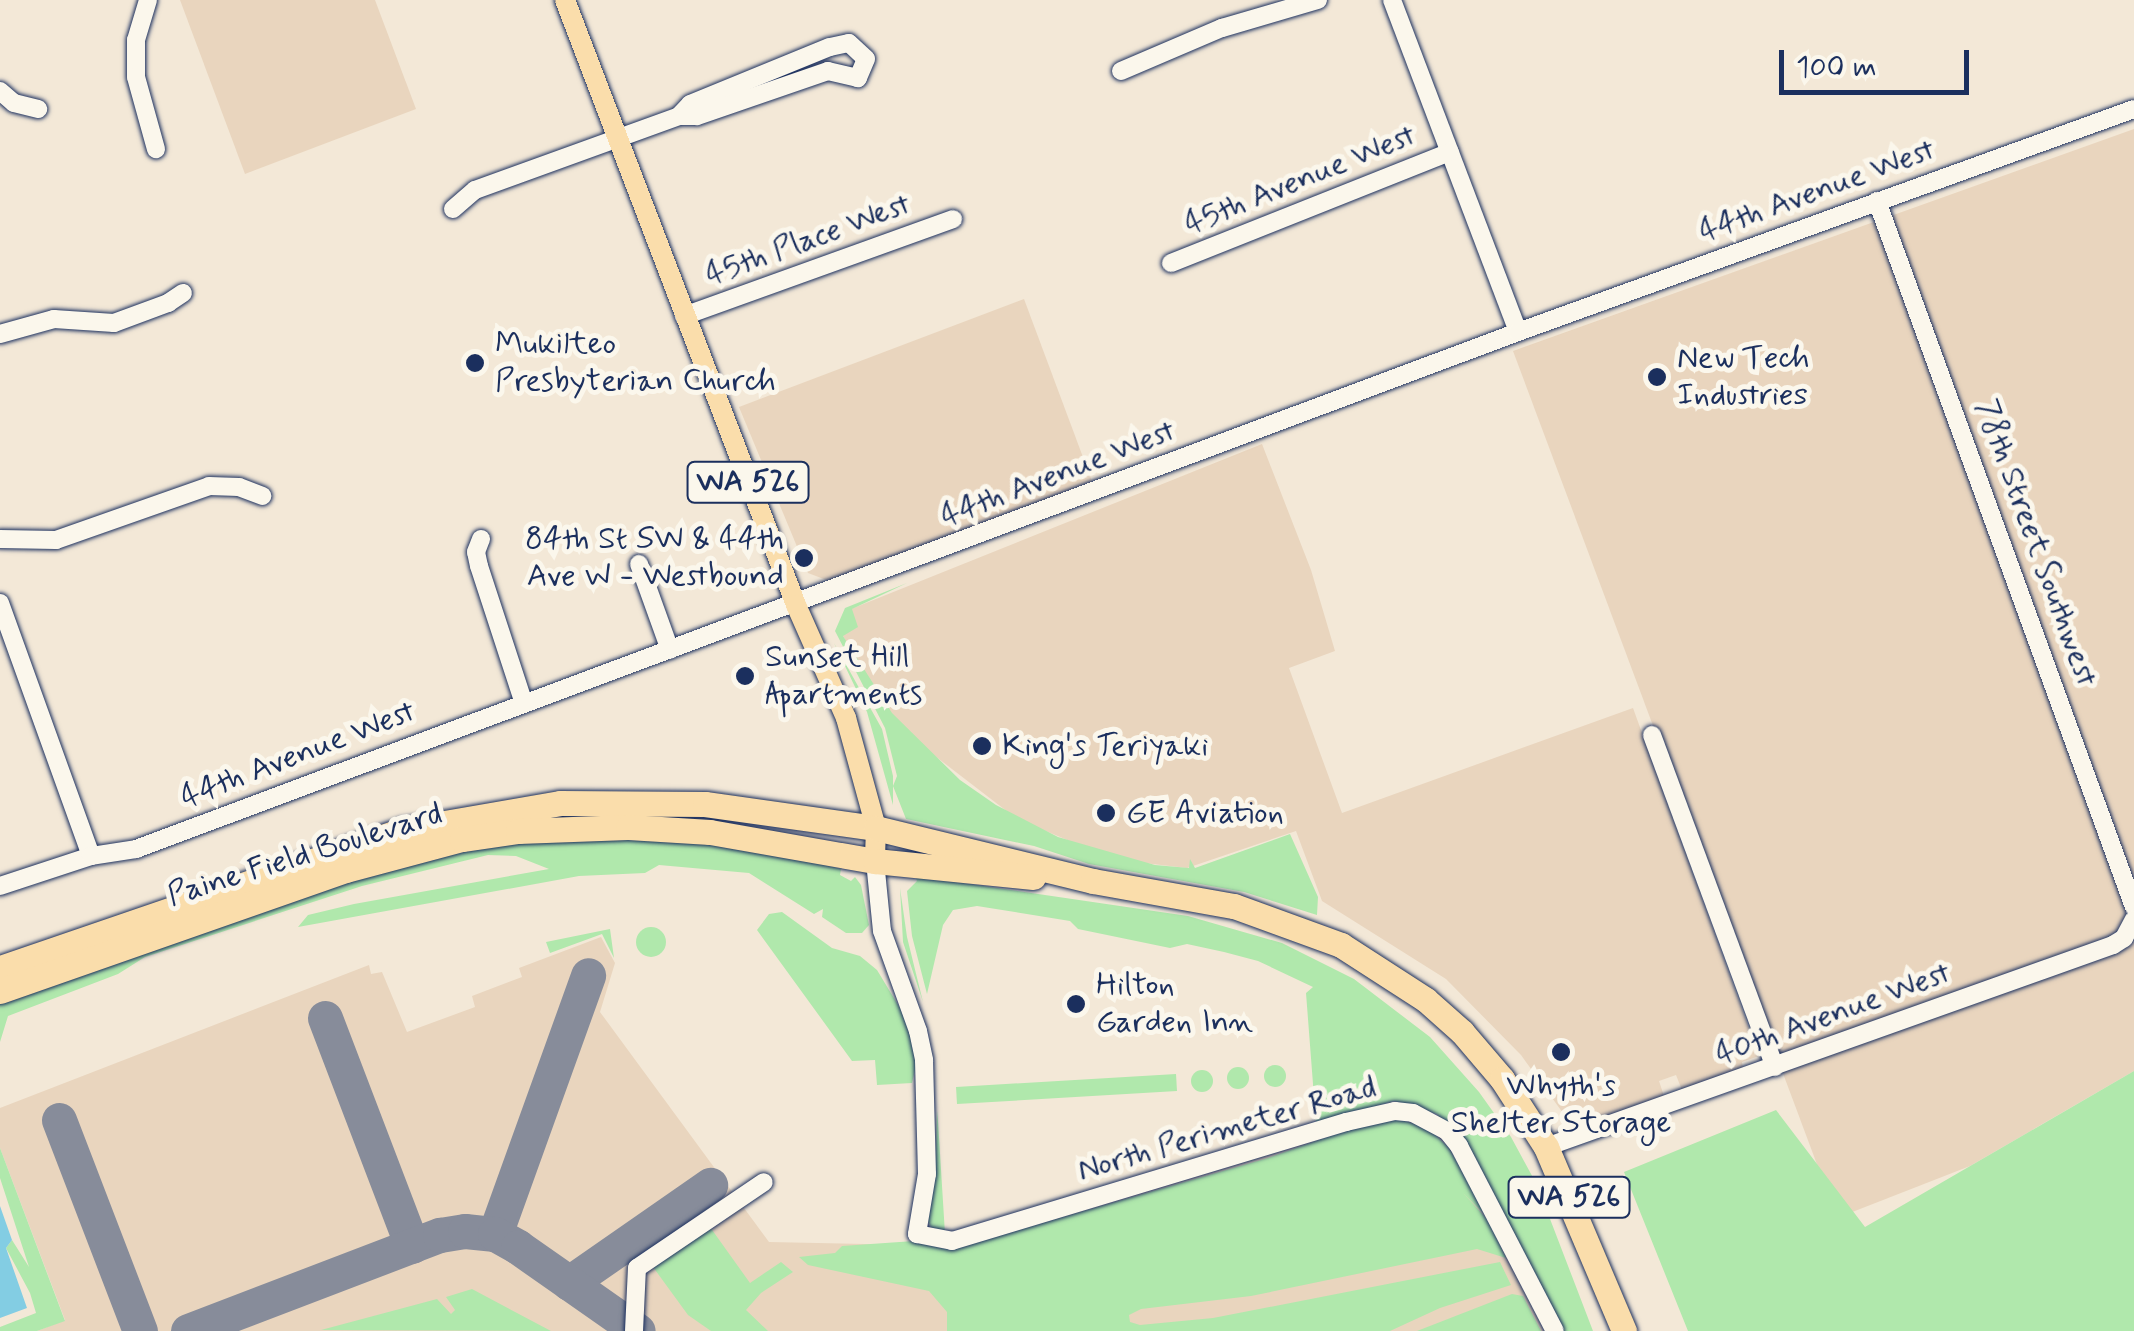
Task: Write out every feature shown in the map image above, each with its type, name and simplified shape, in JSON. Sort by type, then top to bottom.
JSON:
[{"type":"highway","name":"Paine Field Boulevard","points":[[0,968],[338,849],[455,819],[560,804],[647,801],[705,804],[876,828]]},
{"type":"highway","name":"Paine Field Boulevard","points":[[0,991],[346,870],[462,839],[518,830],[628,827],[710,832],[875,862]]},
{"type":"highway","name":"WA 526","points":[[876,828],[1093,881],[1234,906],[1340,944],[1426,1000],[1462,1032],[1502,1079],[1546,1147],[1620,1328]]},
{"type":"highway","name":"WA 526","points":[[875,862],[958,873],[1093,881]]},
{"type":"main road","name":"WA 526","points":[[565,0],[796,605],[846,718],[876,828],[875,862]]},
{"type":"street","points":[[148,0],[136,40],[136,76],[156,149]]},
{"type":"street","points":[[1121,71],[1222,28],[1318,0]]},
{"type":"street","points":[[1392,0],[1518,332]]},
{"type":"street","points":[[453,209],[475,190],[679,116],[697,116],[828,72],[858,78],[866,59],[849,43],[830,47],[690,104],[679,116]]},
{"type":"street","points":[[0,91],[14,103],[38,110]]},
{"type":"street","name":"44th Avenue West","points":[[0,886],[91,856],[136,849],[1518,332],[2134,109]]},
{"type":"street","name":"45th Avenue West","points":[[1171,263],[1450,152]]},
{"type":"street","name":"78th Street Southwest","points":[[1877,201],[2133,918]]},
{"type":"street","name":"45th Place West","points":[[684,316],[953,219]]},
{"type":"street","points":[[0,334],[54,319],[114,323],[168,303],[183,293]]},
{"type":"street","points":[[0,538],[56,540],[209,486],[239,487],[262,496]]},
{"type":"street","points":[[482,540],[476,552],[478,566],[523,702]]},
{"type":"street","points":[[638,564],[670,650]]},
{"type":"street","points":[[0,603],[91,856]]},
{"type":"street","points":[[1652,735],[1774,1067]]},
{"type":"street","name":"North Perimeter Road","points":[[875,862],[882,930],[913,1014],[924,1060],[927,1174],[917,1234],[952,1241],[1346,1122],[1395,1111],[1412,1112],[1447,1131],[1459,1146],[1530,1277],[1554,1331]]},
{"type":"street","name":"40th Avenue West","points":[[1546,1147],[2113,945],[2133,918]]},
{"type":"street","points":[[634,1331],[638,1268],[764,1182]]},
{"type":"shaded area","points":[[180,0],[375,0],[416,109],[245,174]]},
{"type":"shaded area","points":[[2134,129],[2134,1071],[1970,1166],[1837,1218],[1513,351]]},
{"type":"shaded area","points":[[1024,299],[1093,484],[829,581],[808,573],[739,407]]},
{"type":"shaded area","points":[[1262,444],[1311,570],[1335,651],[1289,668],[1342,813],[1633,708],[1759,1056],[1742,1062],[1743,1068],[1682,1090],[1676,1075],[1659,1081],[1665,1099],[1576,1131],[1521,1055],[1446,979],[1322,901],[1296,831],[1187,868],[1144,863],[1084,847],[1017,819],[909,736],[870,686],[843,636],[851,609]]},
{"type":"shaded area","points":[[601,937],[615,963],[600,1012],[769,1242],[962,1246],[1395,1111],[1447,1131],[1555,1331],[37,1331],[65,1320],[0,1148],[0,1108],[369,965],[371,974],[382,972],[407,1032],[475,1007],[472,996],[522,977],[519,968]]},
{"type":"green space","points":[[907,583],[852,609],[858,627],[843,636],[892,713],[960,780],[996,805],[1058,837],[1155,865],[1189,868],[1190,859],[1195,868],[1290,834],[1318,897],[1317,915],[1244,892],[1089,864],[1034,846],[906,819],[893,786],[897,776],[885,728],[835,631],[845,608]]},
{"type":"green space","points":[[834,643],[882,729],[893,776],[893,805],[867,712]]},
{"type":"green space","points":[[654,837],[771,851],[841,869],[840,875],[851,881],[855,877],[861,885],[869,925],[862,933],[846,933],[822,917],[823,909],[814,914],[749,873],[659,865],[645,873],[579,876],[298,927],[308,915],[354,904],[549,869],[516,856],[488,855],[362,886],[145,957],[118,974],[8,1016],[0,1042],[0,1002],[347,880],[495,844]]},
{"type":"green space","points":[[915,876],[1188,916],[1282,943],[1354,979],[1430,1037],[1479,1092],[1511,1137],[1537,1185],[1593,1331],[1561,1331],[1483,1177],[1437,1114],[1394,1101],[1316,1123],[1306,993],[1313,987],[1258,961],[1224,952],[1187,944],[1170,948],[1078,929],[1070,921],[977,906],[953,910],[943,925],[927,994],[912,936],[907,891],[917,881]]},
{"type":"green space","points":[[900,888],[907,937],[923,1002],[903,942]]},
{"type":"green space","points":[[782,912],[832,948],[860,956],[877,970],[909,1023],[916,1066],[912,1083],[877,1085],[875,1060],[852,1061],[757,930],[769,914]]},
{"type":"green space","points":[[651,927],[662,931],[666,942],[662,953],[651,957],[640,953],[636,942],[640,931]]},
{"type":"green space","points":[[610,929],[614,958],[602,934],[550,953],[546,942]]},
{"type":"green space","points":[[1275,1065],[1283,1068],[1283,1084],[1275,1087],[1267,1084],[1264,1076],[1267,1068]]},
{"type":"green space","points":[[1238,1067],[1246,1070],[1246,1086],[1238,1089],[1230,1086],[1227,1078],[1230,1070]]},
{"type":"green space","points":[[1202,1070],[1210,1073],[1210,1089],[1202,1092],[1194,1089],[1191,1081],[1194,1073]]},
{"type":"green space","points":[[2134,1071],[2134,1331],[1688,1331],[1624,1172],[1776,1110],[1865,1227]]},
{"type":"green space","points":[[1176,1074],[1177,1091],[957,1104],[956,1087]]},
{"type":"green space","points":[[937,1111],[945,1234],[932,1229],[927,1219],[935,1176]]},
{"type":"green space","points":[[1396,1119],[1427,1127],[1449,1148],[1488,1218],[1463,1193],[1488,1220],[1506,1258],[1477,1249],[1251,1296],[1141,1309],[1129,1315],[1130,1322],[1140,1325],[1213,1318],[1500,1262],[1511,1285],[1440,1308],[1390,1331],[947,1331],[947,1312],[929,1291],[808,1265],[799,1257],[835,1253],[842,1246],[914,1241],[952,1249],[1268,1158],[1364,1124]]},
{"type":"green space","points":[[0,1148],[65,1321],[37,1331],[0,1331],[0,1327],[36,1313],[6,1248],[12,1240],[29,1267],[0,1178]]},
{"type":"green space","points":[[710,1227],[750,1283],[781,1262],[793,1272],[761,1293],[746,1310],[768,1331],[711,1331],[688,1315],[653,1267]]},
{"type":"green space","points":[[472,1289],[551,1331],[321,1330],[437,1299],[451,1314],[455,1310],[446,1297]]},
{"type":"green space","points":[[1512,1294],[1523,1296],[1541,1331],[1417,1331]]},
{"type":"water","points":[[0,1206],[12,1240],[6,1248],[27,1308],[0,1318]]},
{"type":"taxiway","points":[[495,1234],[588,975]]},
{"type":"taxiway","points":[[325,1018],[412,1246]]},
{"type":"taxiway","points":[[59,1120],[140,1331]]},
{"type":"taxiway","points":[[569,1283],[710,1185]]},
{"type":"taxiway","points":[[188,1331],[440,1235],[465,1231],[495,1234],[518,1247],[638,1331]]},
{"type":"place","name":"Mukilteo Presbyterian Church","points":[[475,363]]},
{"type":"place","name":"New Tech Industries","points":[[1657,377]]},
{"type":"place","name":"84th St SW & 44th Ave W - Westbound","points":[[804,558]]},
{"type":"place","name":"Sunset Hill Apartments","points":[[745,676]]},
{"type":"place","name":"King's Teriyaki","points":[[982,746]]},
{"type":"place","name":"GE Aviation","points":[[1106,813]]},
{"type":"place","name":"Hilton Garden Inn","points":[[1076,1004]]},
{"type":"place","name":"Whyth's Shelter Storage","points":[[1561,1052]]}]
